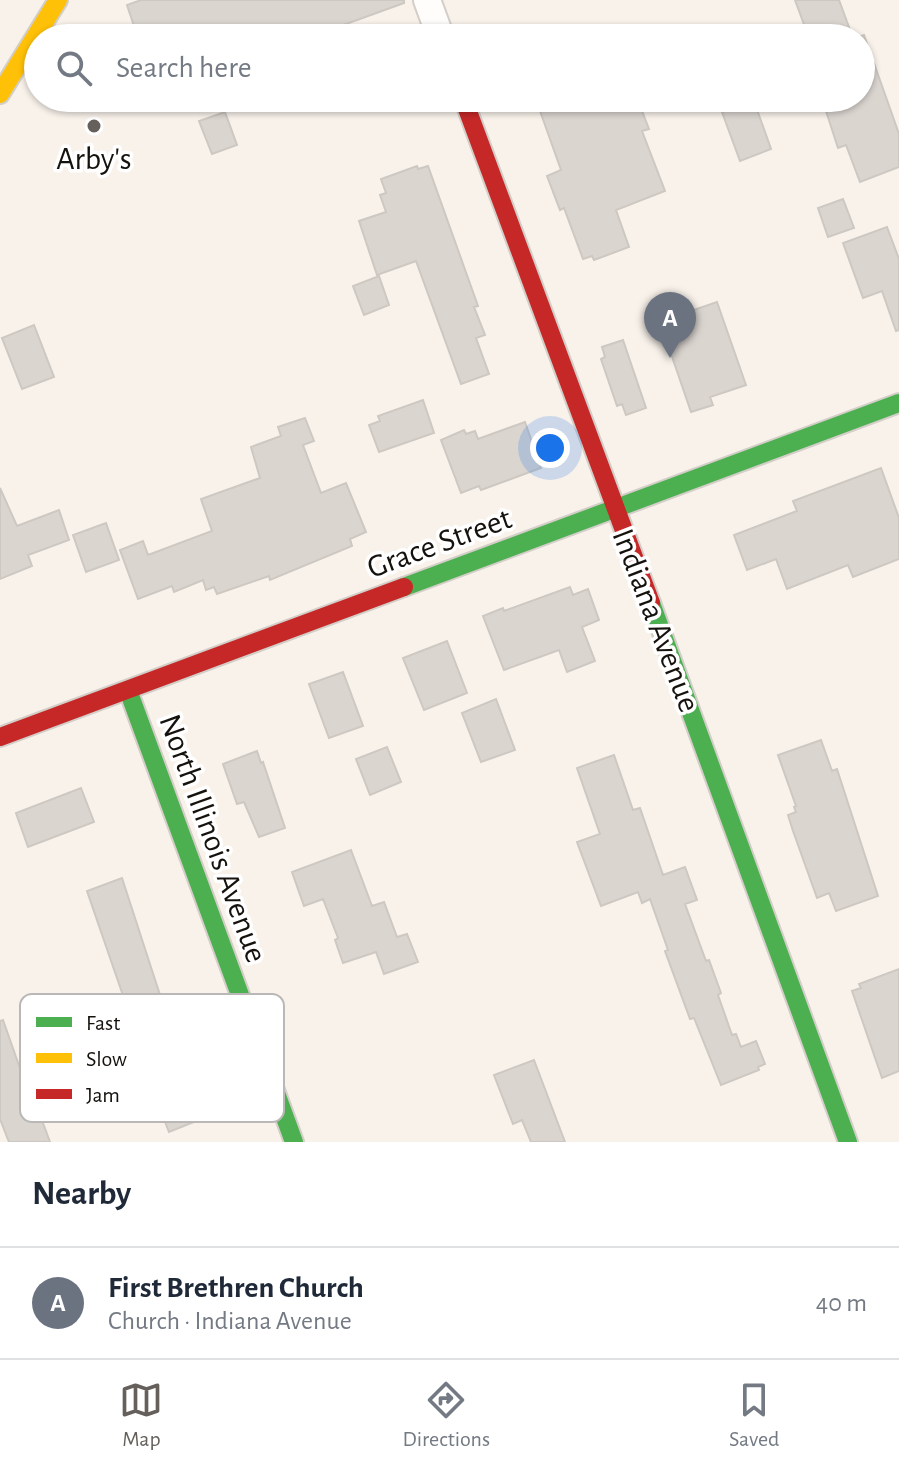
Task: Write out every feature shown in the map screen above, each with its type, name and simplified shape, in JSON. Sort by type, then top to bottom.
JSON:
[{"type":"street","points":[[43,24],[58,0]]},
{"type":"street","points":[[427,0],[436,24]]},
{"type":"street","points":[[0,94],[24,55]]},
{"type":"street","name":"Indiana Avenue","points":[[468,112],[848,1142]]},
{"type":"street","name":"Grace Street","points":[[0,737],[899,403]]},
{"type":"street","name":"North Illinois Avenue","points":[[128,690],[240,994]]},
{"type":"street","name":"North Illinois Avenue","points":[[284,1115],[294,1142]]},
{"type":"building","points":[[141,0],[404,0],[404,3],[346,24],[133,24],[127,5]]},
{"type":"building","points":[[795,0],[839,0],[848,24],[804,24]]},
{"type":"building","points":[[875,66],[899,134],[899,167],[860,182],[846,145],[838,148],[826,112],[875,112]]},
{"type":"building","points":[[225,112],[237,145],[212,154],[199,121]]},
{"type":"building","points":[[540,112],[642,112],[649,129],[642,131],[665,191],[616,210],[629,247],[594,260],[592,256],[583,259],[564,208],[560,210],[547,176],[561,170]]},
{"type":"building","points":[[722,112],[758,112],[771,149],[740,161]]},
{"type":"building","points":[[417,166],[418,169],[428,166],[478,306],[474,307],[485,335],[476,338],[489,374],[461,384],[416,261],[377,275],[359,221],[386,212],[380,195],[386,193],[381,179]]},
{"type":"building","points":[[843,199],[854,228],[828,237],[818,208]]},
{"type":"building","points":[[887,227],[899,259],[899,330],[896,331],[882,291],[863,298],[843,243]]},
{"type":"building","points":[[379,276],[389,305],[364,315],[353,286]]},
{"type":"building","points":[[717,302],[746,385],[710,397],[713,405],[691,412],[665,336],[685,329],[679,315]]},
{"type":"building","points":[[34,325],[54,377],[22,389],[2,338]]},
{"type":"building","points":[[623,340],[646,408],[626,415],[622,404],[617,406],[601,359],[605,357],[602,347]]},
{"type":"building","points":[[423,400],[434,433],[379,452],[369,425],[380,421],[378,416]]},
{"type":"building","points":[[305,418],[314,441],[303,445],[321,493],[346,483],[366,532],[350,539],[352,546],[270,580],[269,576],[217,594],[214,587],[206,590],[203,580],[174,592],[172,586],[138,599],[120,550],[143,541],[148,555],[212,531],[201,499],[260,478],[251,447],[281,436],[278,427]]},
{"type":"building","points":[[525,422],[541,468],[481,490],[479,486],[461,493],[441,440],[464,430],[466,434],[475,431],[478,439]]},
{"type":"building","points":[[881,468],[899,518],[899,559],[853,577],[848,565],[787,589],[776,559],[747,570],[734,535],[797,511],[793,501]]},
{"type":"building","points":[[0,488],[17,526],[59,510],[69,540],[28,555],[32,566],[0,579]]},
{"type":"building","points":[[106,523],[119,560],[86,572],[73,535]]},
{"type":"building","points":[[570,587],[573,595],[588,589],[599,620],[582,627],[595,661],[567,672],[559,650],[504,670],[483,616]]},
{"type":"building","points":[[447,641],[467,693],[424,710],[403,658]]},
{"type":"building","points":[[343,672],[363,726],[329,738],[309,684]]},
{"type":"building","points":[[496,699],[515,750],[481,762],[462,713]]},
{"type":"building","points":[[821,740],[832,771],[837,769],[878,896],[836,911],[829,893],[817,898],[788,815],[796,812],[796,806],[778,755]]},
{"type":"building","points":[[387,747],[401,782],[370,795],[356,759]]},
{"type":"building","points":[[257,751],[285,828],[259,837],[244,802],[237,804],[223,764]]},
{"type":"building","points":[[614,755],[633,810],[640,808],[663,875],[685,867],[697,900],[685,904],[721,993],[718,995],[732,1035],[736,1034],[741,1047],[756,1041],[765,1064],[758,1067],[759,1070],[721,1085],[694,1018],[690,1019],[650,899],[642,903],[638,892],[601,906],[577,842],[600,834],[577,768]]},
{"type":"building","points":[[81,788],[94,822],[28,847],[16,813]]},
{"type":"building","points":[[351,850],[372,906],[384,902],[397,937],[407,934],[418,962],[384,974],[376,952],[343,963],[335,940],[338,938],[323,899],[304,906],[292,872]]},
{"type":"building","points":[[122,878],[160,994],[122,994],[87,891]]},
{"type":"building","points":[[899,969],[899,1071],[882,1078],[852,991],[861,988],[859,984]]},
{"type":"building","points":[[3,1020],[20,1068],[20,1122],[43,1122],[50,1142],[9,1142],[0,1119],[0,1021]]},
{"type":"building","points":[[534,1060],[565,1142],[531,1142],[522,1120],[513,1124],[494,1075]]},
{"type":"building","points":[[165,1122],[194,1122],[169,1132]]},
{"type":"traffic: fast","points":[[404,587],[899,403]]},
{"type":"traffic: fast","points":[[651,603],[848,1142]]},
{"type":"traffic: fast","points":[[128,690],[240,994]]},
{"type":"traffic: fast","points":[[284,1115],[294,1142]]},
{"type":"traffic: slow","points":[[43,24],[58,0]]},
{"type":"traffic: slow","points":[[0,94],[24,55]]},
{"type":"traffic: jam","points":[[468,112],[651,603]]},
{"type":"traffic: jam","points":[[0,737],[404,587]]},
{"type":"place","name":"Arby's","points":[[94,126]]},
{"type":"place","name":"First Brethren Church","points":[[670,358]]}]
